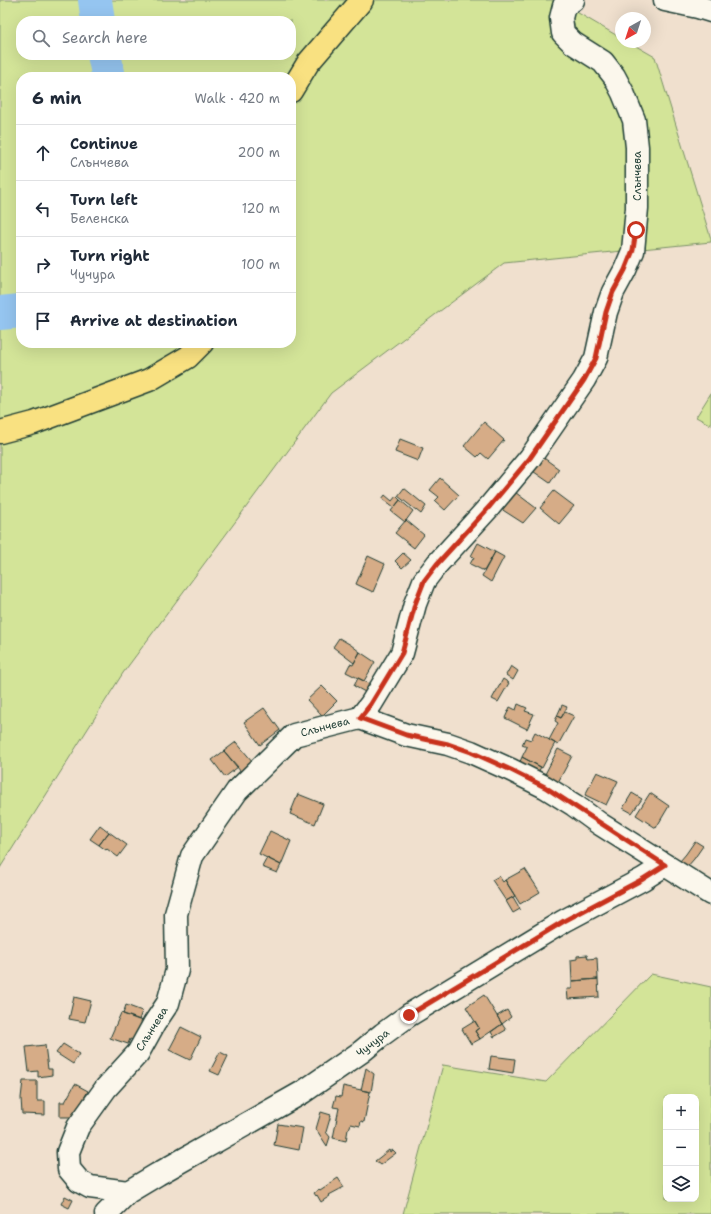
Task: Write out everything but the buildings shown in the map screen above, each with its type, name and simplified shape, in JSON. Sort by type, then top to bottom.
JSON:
[{"type":"main road","points":[[296,83],[308,64],[362,0]]},
{"type":"main road","points":[[0,432],[34,423],[149,380],[188,357],[197,348]]},
{"type":"street","name":"Слънчева","points":[[128,1192],[90,1187],[79,1181],[69,1169],[68,1152],[78,1127],[106,1088],[138,1052],[168,1003],[177,970],[176,914],[192,856],[237,791],[294,735],[360,718],[371,704],[402,653],[415,604],[424,581],[437,564],[490,506],[530,458],[584,380],[596,358],[606,312],[613,292],[625,270],[633,250],[637,208],[637,147],[634,120],[614,76],[603,62],[588,54],[573,43],[563,33],[561,18],[564,6],[573,0]]},
{"type":"street","points":[[665,0],[711,11]]},
{"type":"street","points":[[360,718],[406,735],[448,744],[465,750],[545,787],[711,894]]},
{"type":"street","name":"Чучура","points":[[106,1214],[128,1192],[303,1092],[362,1052],[409,1015],[564,921],[643,879],[665,865]]},
{"type":"green space","points":[[0,0],[556,0],[615,34],[615,48],[639,48],[655,57],[711,242],[504,263],[331,393],[123,673],[0,868]]},
{"type":"green space","points":[[711,393],[711,425],[696,417]]},
{"type":"green space","points":[[651,974],[711,987],[711,1214],[403,1214],[443,1065],[546,1082]]},
{"type":"waterway","points":[[95,0],[97,16]]},
{"type":"waterway","points":[[105,60],[108,72]]},
{"type":"waterway","points":[[0,313],[16,311]]},
{"type":"route","points":[[409,1015],[564,921],[643,879],[665,865],[545,787],[511,770],[471,752],[448,744],[406,735],[360,718],[371,704],[402,653],[415,604],[424,581],[437,564],[490,506],[530,458],[584,380],[596,358],[606,312],[613,292],[625,270],[633,250],[636,230]]}]
